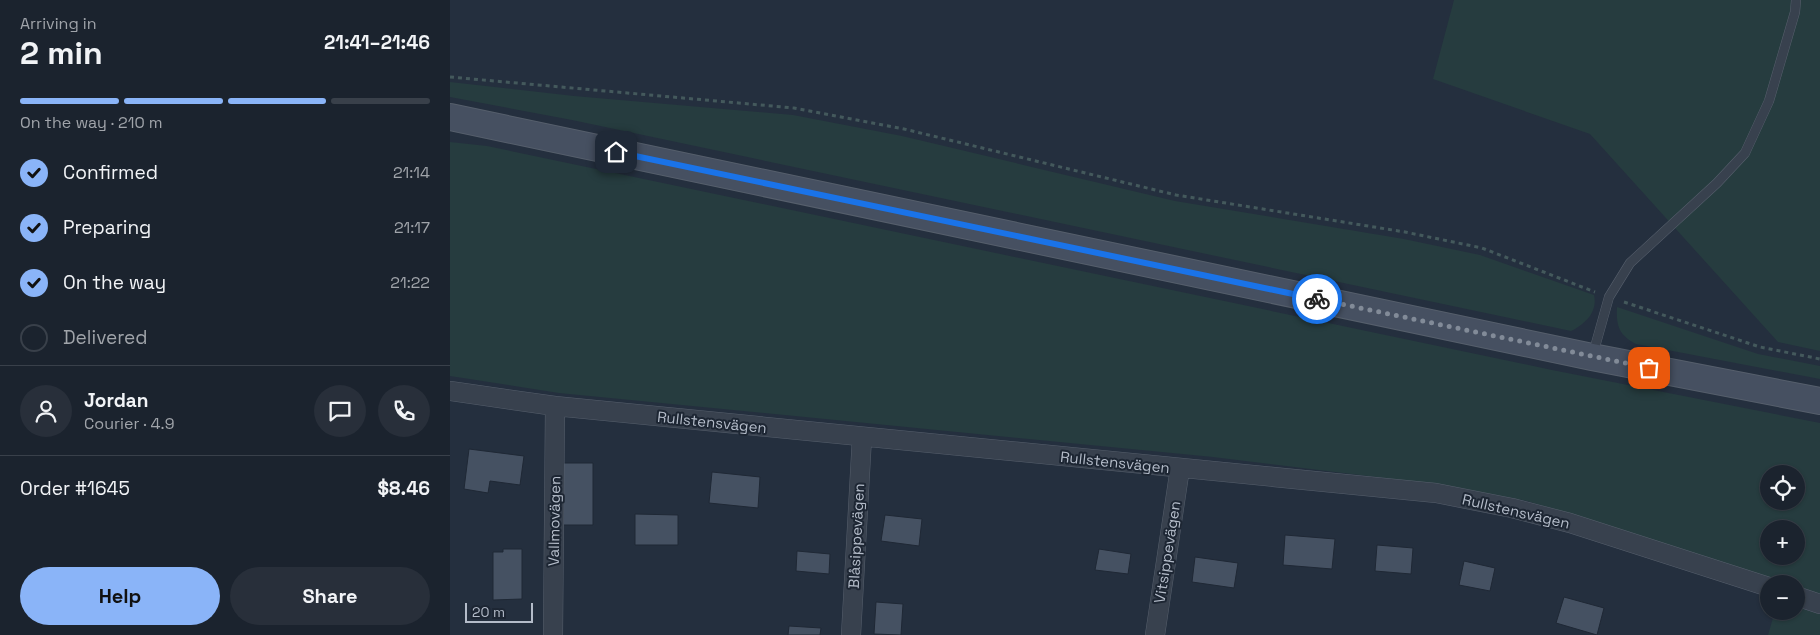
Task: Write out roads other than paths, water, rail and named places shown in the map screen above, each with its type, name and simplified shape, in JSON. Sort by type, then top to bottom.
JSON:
[{"type":"main road","points":[[450,117],[484,126],[767,183],[1592,357],[1820,401]]},
{"type":"main road","points":[[450,122],[484,126]]},
{"type":"street","name":"Rullstensvägen","points":[[450,391],[555,406],[1436,493],[1512,508],[1570,523],[1760,584]]},
{"type":"street","name":"Vallmovägen","points":[[553,635],[555,406]]},
{"type":"street","name":"Blåsippevägen","points":[[851,635],[862,437]]},
{"type":"street","name":"Vitsippevägen","points":[[1155,635],[1180,468]]},
{"type":"street","points":[[1805,599],[1820,604]]},
{"type":"lane","points":[[1592,357],[1609,297],[1630,263],[1717,183],[1745,152],[1769,101],[1795,12],[1796,0]]}]
